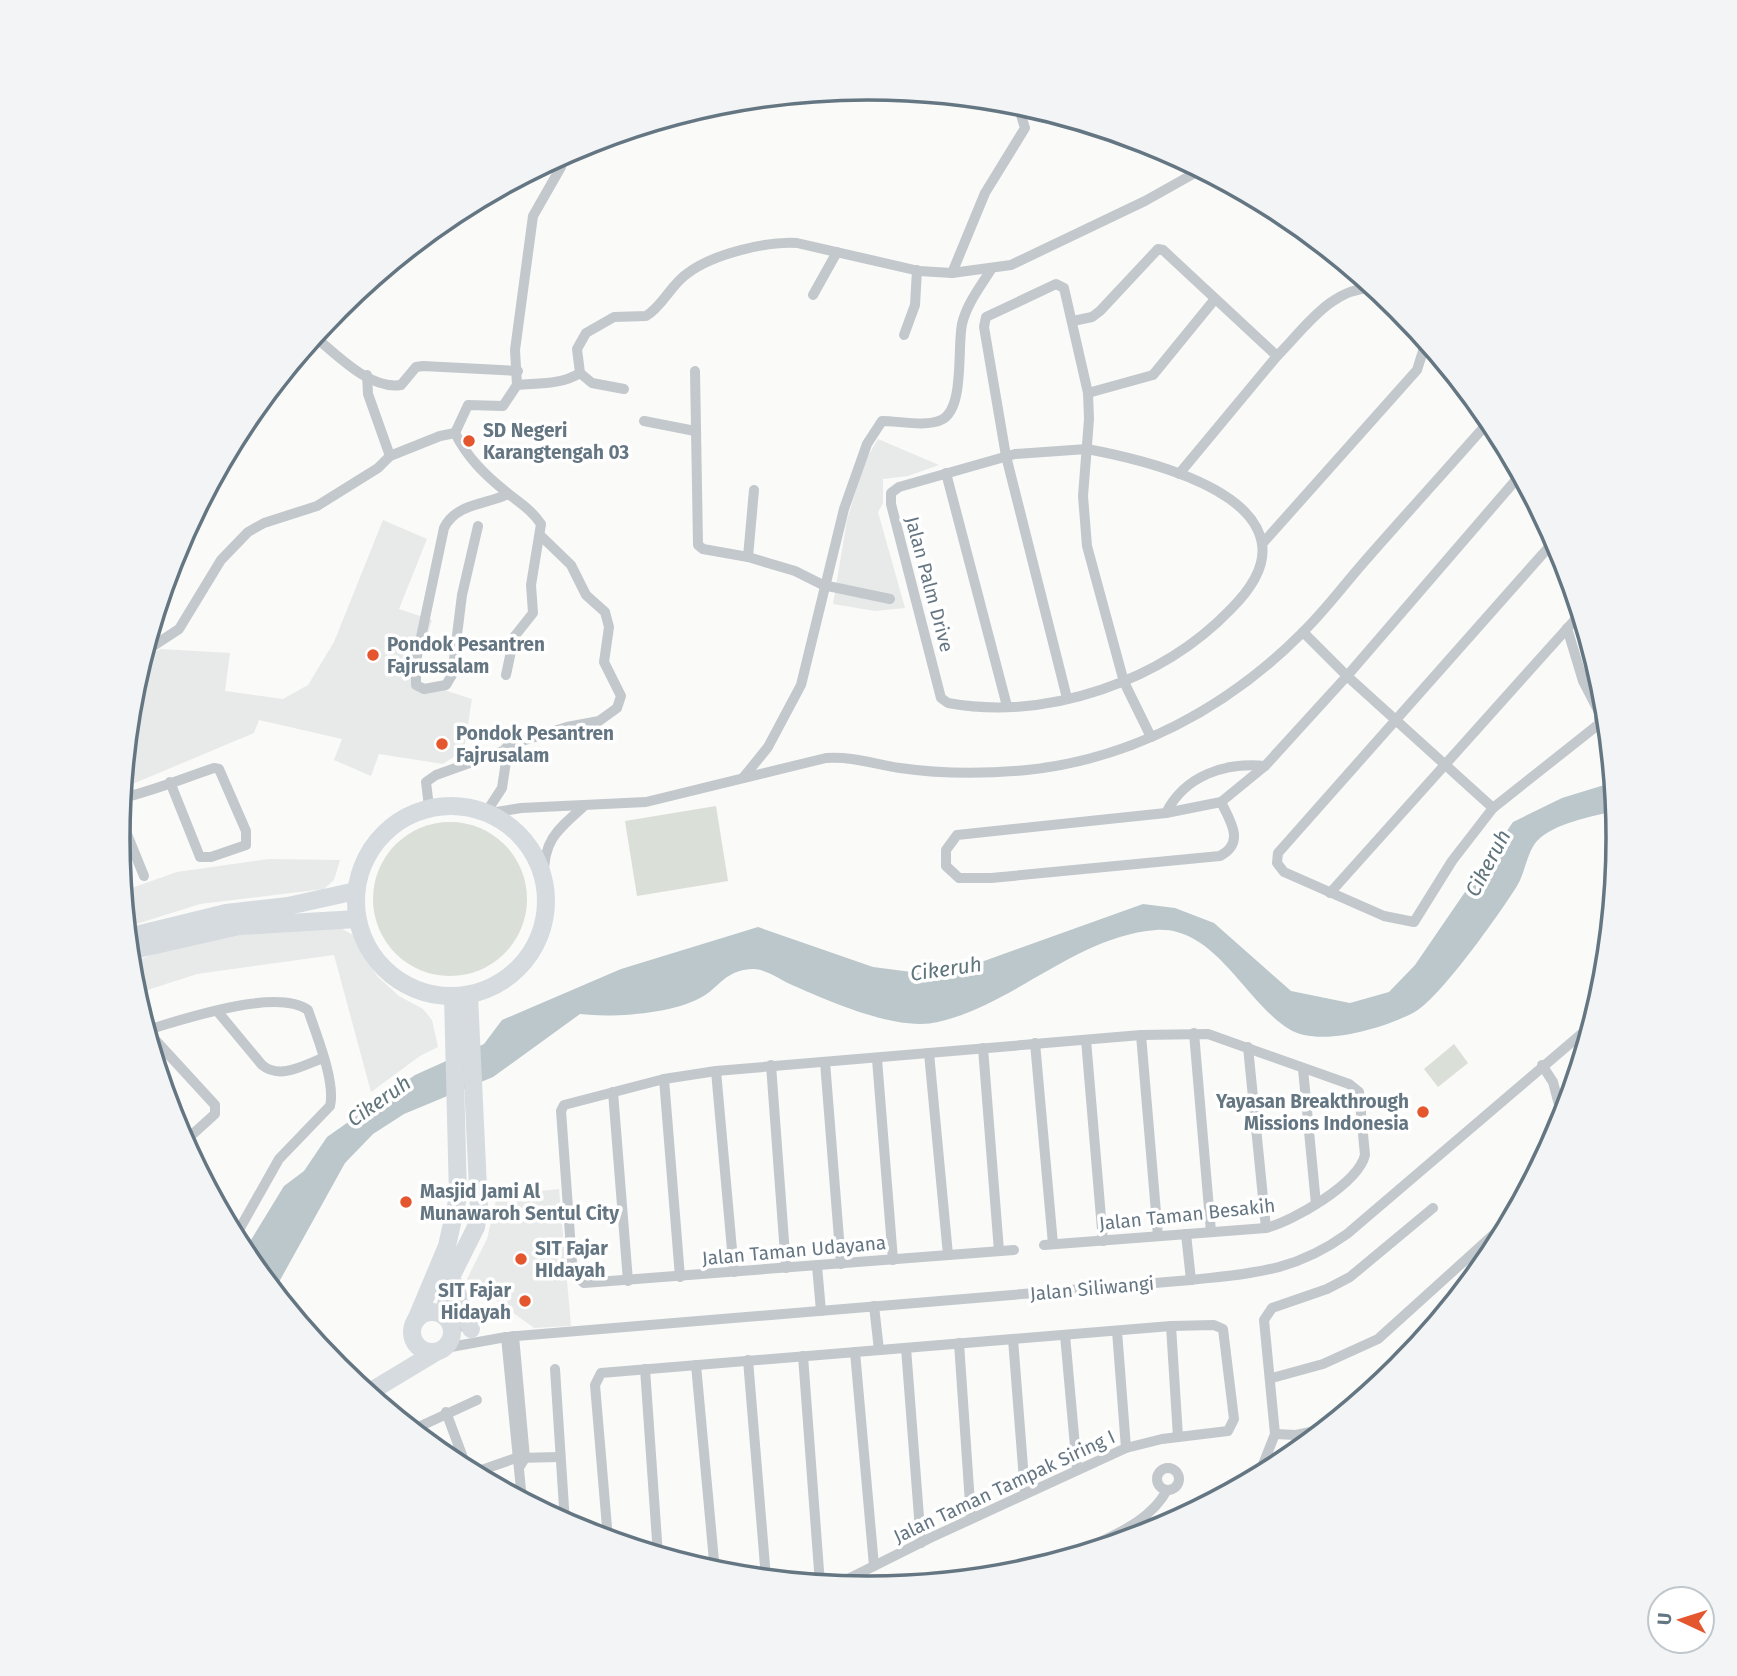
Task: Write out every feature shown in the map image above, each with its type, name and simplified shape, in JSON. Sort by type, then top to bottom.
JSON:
[{"type":"main road","points":[[449,805],[488,812],[508,824],[531,847],[544,877],[547,909],[539,939],[523,966],[498,985],[461,997],[427,994],[402,984],[382,967],[366,945],[357,919],[356,891],[362,868],[372,847],[388,829],[407,816],[429,807],[449,805]]},
{"type":"main road","points":[[137,935],[215,915],[288,906],[356,891]]},
{"type":"main road","points":[[139,949],[239,926],[357,919]]},
{"type":"main road","points":[[376,1387],[441,1350],[453,1333],[447,1319],[452,1275],[476,1227],[479,1209],[465,1098],[461,997]]},
{"type":"main road","points":[[441,1350],[425,1351],[414,1340],[412,1330],[447,1246],[456,1215],[465,1098]]},
{"type":"main road","points":[[452,1275],[457,1297],[471,1329]]},
{"type":"main road","points":[[416,1320],[429,1312],[447,1319]]},
{"type":"main road","points":[[376,1387],[405,1361],[414,1340]]},
{"type":"street","points":[[952,274],[985,193],[1025,128],[1021,116]]},
{"type":"street","points":[[156,644],[178,629],[221,560],[248,532],[264,523],[317,506],[378,468],[390,456],[455,433],[468,405],[503,406],[517,385],[515,350],[533,216],[561,167]]},
{"type":"street","points":[[624,389],[593,383],[580,373],[577,349],[586,332],[614,317],[646,316],[688,272],[751,247],[779,242],[808,244],[917,270],[952,274],[992,268],[1038,254],[1192,174]]},
{"type":"street","points":[[1073,321],[1092,317],[1100,311],[1158,249],[1163,250],[1277,356]]},
{"type":"street","points":[[813,295],[837,252]]},
{"type":"street","points":[[741,780],[768,747],[801,685],[823,585],[858,465],[883,421],[941,421],[952,411],[958,396],[963,321],[992,268]]},
{"type":"street","points":[[904,335],[915,305],[917,270]]},
{"type":"street","points":[[1067,698],[1006,456],[987,351],[986,317],[1056,284],[1064,288],[1088,393],[1083,496],[1087,546],[1124,682],[1151,737]]},
{"type":"street","points":[[1179,474],[1277,356],[1335,298],[1350,290],[1362,289]]},
{"type":"street","points":[[1088,393],[1153,375],[1215,299]]},
{"type":"street","points":[[321,342],[366,375],[393,387],[401,385],[416,367],[423,366],[518,371]]},
{"type":"street","points":[[1262,544],[1417,370],[1423,350]]},
{"type":"street","points":[[695,371],[698,545],[703,549],[748,557],[795,571],[823,585],[890,599]]},
{"type":"street","points":[[517,385],[550,383],[580,373]]},
{"type":"street","points":[[366,375],[368,394],[390,456]]},
{"type":"street","points":[[643,421],[695,431]]},
{"type":"street","points":[[488,812],[646,802],[741,780],[787,765],[840,757],[928,771],[970,772],[1048,767],[1096,758],[1151,737],[1211,708],[1261,671],[1303,632],[1482,429]]},
{"type":"street","points":[[455,433],[467,456],[508,494],[534,513],[541,524],[531,585],[533,613],[514,637],[506,675]]},
{"type":"street","name":"Jalan Palm Drive","points":[[1087,449],[1135,459],[1199,481],[1241,509],[1258,532],[1262,544],[1253,583],[1219,621],[1174,654],[1124,682],[1038,705],[948,703],[941,698],[891,504],[891,493],[899,487],[1006,456],[1087,449]]},
{"type":"street","points":[[946,473],[1007,706]]},
{"type":"street","points":[[1221,802],[1235,836],[1233,845],[1220,856],[990,878],[959,878],[946,866],[946,850],[957,835],[1166,813],[1221,802],[1265,766],[1347,676],[1515,481]]},
{"type":"street","points":[[748,557],[754,490]]},
{"type":"street","points":[[478,526],[462,595],[452,675],[446,685],[424,689],[416,685],[414,674],[444,528],[450,517],[461,509],[508,494]]},
{"type":"street","points":[[429,807],[426,782],[480,757],[503,751],[509,745],[567,727],[599,721],[617,708],[621,696],[604,662],[609,627],[605,612],[586,595],[571,565],[541,536]]},
{"type":"street","points":[[1548,549],[1278,853],[1277,863],[1284,872],[1330,894],[1384,916],[1414,922],[1452,861],[1493,808],[1598,725]]},
{"type":"street","points":[[1330,894],[1574,621]]},
{"type":"street","points":[[1567,628],[1583,681],[1594,703]]},
{"type":"street","points":[[1303,632],[1347,676],[1493,808]]},
{"type":"street","points":[[488,812],[502,788],[509,745]]},
{"type":"street","points":[[1166,813],[1172,802],[1189,784],[1212,772],[1231,765],[1265,766]]},
{"type":"street","points":[[132,795],[170,782],[219,769],[246,831],[246,845],[211,857],[200,857],[170,782]]},
{"type":"street","points":[[544,877],[547,845],[583,807]]},
{"type":"street","points":[[130,841],[145,876]]},
{"type":"street","points":[[155,1029],[218,1012],[285,1001],[308,1010],[323,1058],[331,1095],[330,1105],[279,1159],[241,1226]]},
{"type":"street","points":[[218,1012],[262,1066],[271,1072],[283,1072],[323,1058]]},
{"type":"street","points":[[1194,1033],[1211,1232]]},
{"type":"street","points":[[628,1281],[613,1092],[664,1079],[716,1071],[1141,1035],[1194,1033],[1226,1038],[1303,1069],[1316,1204]]},
{"type":"street","name":"Jalan Siliwangi","points":[[441,1350],[510,1337],[1191,1280],[1280,1268],[1327,1248],[1369,1216],[1581,1033]]},
{"type":"street","points":[[1141,1035],[1158,1236]]},
{"type":"street","points":[[1086,1040],[1103,1241]]},
{"type":"street","name":"Jalan Taman Besakih","points":[[1035,1044],[1049,1245],[1266,1228],[1291,1220],[1316,1204],[1358,1169],[1365,1155],[1359,1092],[1349,1084],[1303,1069]]},
{"type":"street","points":[[160,1045],[215,1105],[215,1114],[192,1135]]},
{"type":"street","points":[[1248,1047],[1266,1228]]},
{"type":"street","points":[[983,1048],[999,1251]]},
{"type":"street","points":[[929,1053],[947,1255]]},
{"type":"street","points":[[877,1059],[893,1260]]},
{"type":"street","points":[[825,1062],[841,1264]]},
{"type":"street","points":[[771,1065],[786,1268]]},
{"type":"street","points":[[1542,1065],[1553,1082],[1558,1102]]},
{"type":"street","points":[[716,1071],[734,1272]]},
{"type":"street","points":[[664,1079],[680,1277]]},
{"type":"street","name":"Jalan Taman Udayana","points":[[613,1092],[564,1105],[561,1119],[572,1263],[578,1281],[588,1284],[1014,1250]]},
{"type":"street","points":[[1267,1459],[1275,1434],[1272,1378],[1264,1320],[1266,1313],[1272,1308],[1328,1289],[1349,1277],[1433,1208]]},
{"type":"street","points":[[1186,1234],[1191,1280]]},
{"type":"street","points":[[1272,1378],[1323,1364],[1378,1339],[1486,1241]]},
{"type":"street","points":[[817,1266],[821,1311]]},
{"type":"street","points":[[874,1306],[879,1350]]},
{"type":"street","points":[[447,1319],[488,1340]]},
{"type":"street","name":"Jalan Taman Tampak Siring I","points":[[855,1576],[1077,1468],[1126,1448],[1178,1437],[1228,1431],[1233,1427],[1223,1329],[1214,1325],[1171,1326]]},
{"type":"street","points":[[607,1528],[595,1385],[598,1375],[696,1364],[1171,1326],[1178,1437]]},
{"type":"street","points":[[1117,1331],[1126,1448]]},
{"type":"street","points":[[1065,1335],[1077,1468]]},
{"type":"street","points":[[510,1337],[521,1489]]},
{"type":"street","points":[[1013,1339],[1025,1493]]},
{"type":"street","points":[[959,1343],[971,1518]]},
{"type":"street","points":[[906,1348],[920,1543]]},
{"type":"street","points":[[855,1352],[874,1566]]},
{"type":"street","points":[[803,1356],[819,1575]]},
{"type":"street","points":[[748,1360],[765,1569]]},
{"type":"street","points":[[696,1364],[714,1560]]},
{"type":"street","points":[[555,1369],[564,1510]]},
{"type":"street","points":[[645,1369],[657,1545]]},
{"type":"street","points":[[421,1425],[477,1400]]},
{"type":"street","points":[[446,1412],[462,1454]]},
{"type":"street","points":[[1275,1434],[1305,1433]]},
{"type":"street","points":[[487,1470],[520,1461],[560,1457]]},
{"type":"street","points":[[1105,1537],[1143,1518],[1160,1503],[1167,1490]]},
{"type":"shaded area","points":[[878,439],[939,465],[908,476],[883,479],[883,503],[878,512],[905,608],[875,611],[833,604],[847,520],[865,461]]},
{"type":"shaded area","name":"Pondok Pesantren Fajrussalam","points":[[383,520],[427,539],[399,609],[432,620],[413,680],[472,699],[464,750],[443,764],[379,754],[371,776],[334,760],[342,739],[259,720],[254,733],[133,784],[144,694],[154,652],[161,649],[230,653],[225,691],[283,699],[308,685],[334,642]]},
{"type":"shaded area","points":[[716,806],[728,881],[637,896],[625,821]]},
{"type":"shaded area","points":[[450,822],[479,828],[504,845],[521,870],[527,899],[521,928],[504,953],[479,970],[450,976],[421,970],[396,953],[379,928],[373,899],[379,870],[396,845],[421,828]]},
{"type":"shaded area","points":[[269,859],[340,860],[334,880],[324,889],[200,904],[136,924],[132,888],[177,872]]},
{"type":"shaded area","points":[[339,927],[355,936],[362,955],[378,977],[399,996],[423,1009],[432,1020],[438,1047],[420,1056],[371,1092],[334,955],[197,974],[146,990],[141,959],[170,948],[230,933]]},
{"type":"shaded area","points":[[1454,1044],[1468,1063],[1438,1087],[1424,1069]]},
{"type":"shaded area","name":"SIT Fajar HIdayah","points":[[559,1189],[571,1326],[534,1328],[467,1279],[487,1239],[497,1196]]},
{"type":"water","name":"Cikeruh","points":[[1604,785],[1606,813],[1553,829],[1537,841],[1517,886],[1453,974],[1424,1005],[1386,1025],[1351,1034],[1317,1037],[1289,1029],[1258,1002],[1212,952],[1177,932],[1156,930],[1127,935],[1099,945],[966,1013],[921,1024],[903,1023],[864,1013],[807,992],[762,970],[742,970],[728,976],[700,998],[673,1008],[625,1015],[580,1014],[493,1077],[404,1114],[373,1134],[345,1163],[279,1282],[250,1241],[284,1186],[304,1171],[327,1137],[415,1075],[484,1044],[502,1020],[621,969],[758,927],[873,967],[935,975],[973,965],[1143,904],[1175,908],[1214,923],[1291,991],[1350,1003],[1389,992],[1415,965],[1513,822],[1562,798]]},
{"type":"place","name":"SD Negeri Karangtengah 03","points":[[469,441]]},
{"type":"place","name":"Pondok Pesantren Fajrussalam","points":[[373,655]]},
{"type":"place","name":"Pondok Pesantren Fajrusalam","points":[[442,744]]},
{"type":"place","name":"Yayasan Breakthrough Missions Indonesia","points":[[1423,1112]]},
{"type":"place","name":"Masjid Jami Al Munawaroh Sentul City","points":[[406,1202]]},
{"type":"place","name":"SIT Fajar HIdayah","points":[[521,1259]]},
{"type":"place","name":"SIT Fajar Hidayah","points":[[525,1301]]}]
